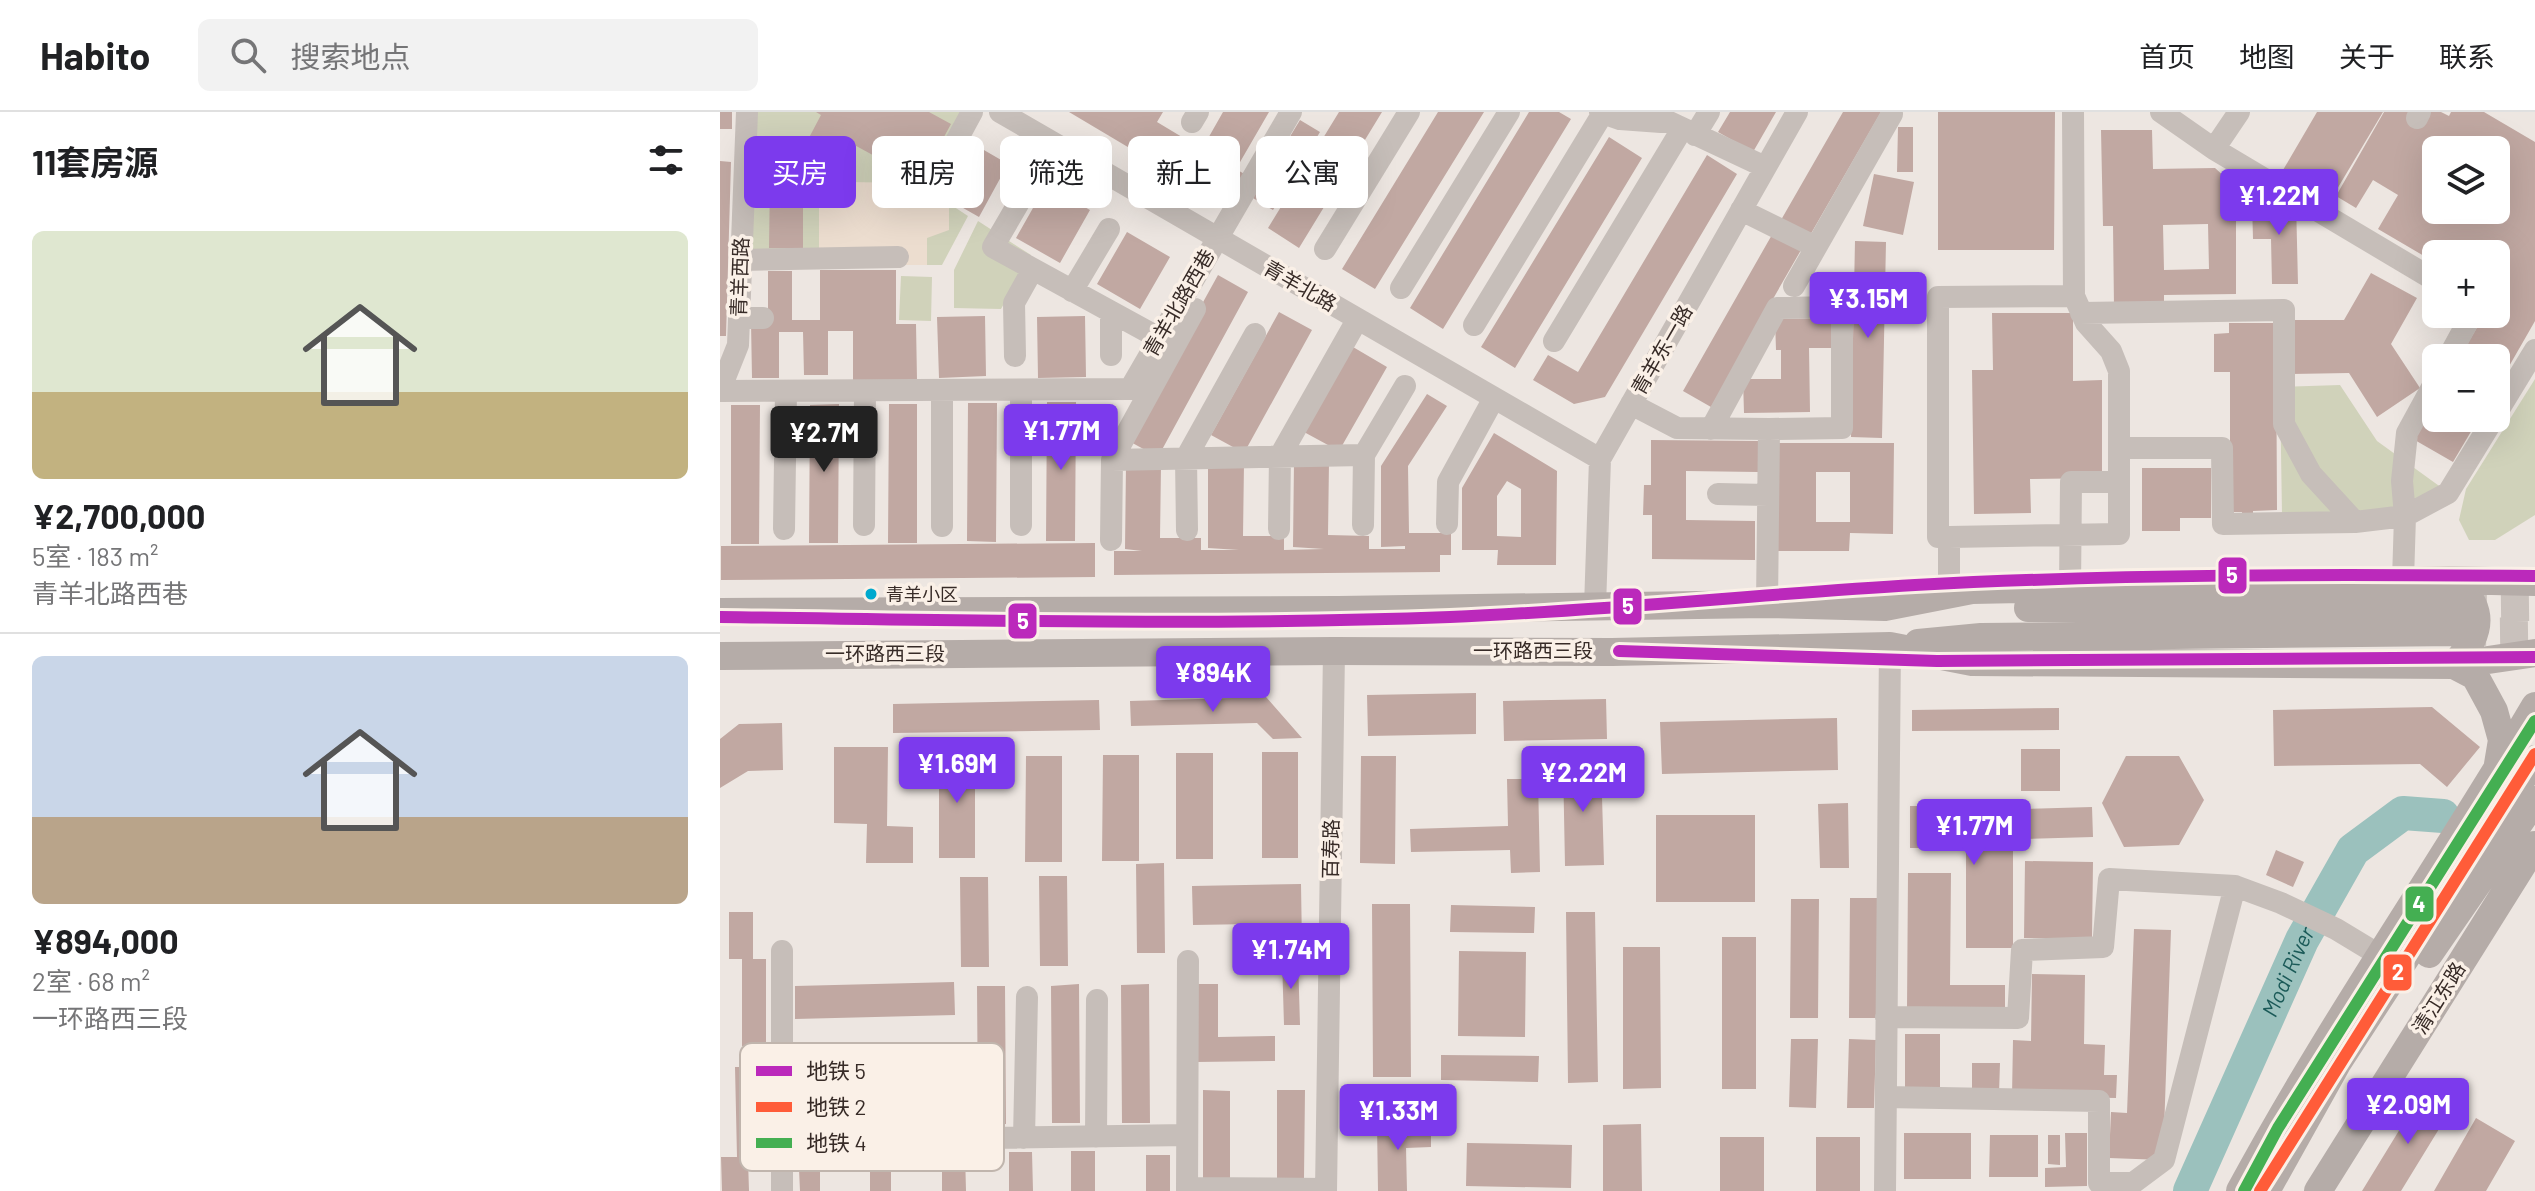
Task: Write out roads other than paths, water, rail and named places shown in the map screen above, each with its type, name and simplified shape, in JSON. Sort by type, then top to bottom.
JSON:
[{"type":"main road","points":[[1885,607],[1972,590],[2531,579]]},
{"type":"main road","points":[[2449,580],[2463,588],[2475,608],[2476,635],[2471,647],[2454,665],[2475,676],[2494,711],[2502,740],[2497,771]]},
{"type":"main road","points":[[720,612],[1306,610],[1767,604],[2459,620],[1981,637],[1890,646]]},
{"type":"main road","name":"一环路西三段","points":[[720,656],[1612,652],[1890,646],[1972,662],[2454,665],[2535,653]]},
{"type":"main road","points":[[2240,1191],[2379,955],[2535,706]]},
{"type":"main road","points":[[2266,1191],[2338,1062],[2535,759]]},
{"type":"main road","points":[[2287,1191],[2352,1076],[2413,978],[2535,800]]},
{"type":"main road","name":"清江东路","points":[[2318,1191],[2535,845]]},
{"type":"street","name":"青羊西路","points":[[720,390],[738,345],[747,112]]},
{"type":"street","points":[[959,136],[972,112]]},
{"type":"street","name":"青羊北路","points":[[1000,112],[1600,459]]},
{"type":"street","name":"青羊北路西巷","points":[[720,390],[1130,389],[1291,112]]},
{"type":"street","points":[[1325,249],[1409,112]]},
{"type":"street","points":[[1401,288],[1509,112]]},
{"type":"street","points":[[1648,112],[1765,167]]},
{"type":"street","points":[[1554,341],[1682,129],[1709,112]]},
{"type":"street","name":"青羊东一路","points":[[1595,607],[1600,459],[1797,112]]},
{"type":"street","points":[[2073,112],[2078,305],[2086,323],[2111,351],[2119,371],[2119,534],[1938,537],[1938,297],[2078,305],[2284,310],[2284,424],[2311,474],[2355,522]]},
{"type":"street","points":[[2161,112],[2214,149],[2422,273]]},
{"type":"street","points":[[2214,149],[2239,112]]},
{"type":"street","points":[[1474,325],[1602,113],[1682,129]]},
{"type":"street","points":[[1794,286],[1892,114]]},
{"type":"street","points":[[1016,208],[993,247],[1159,338]]},
{"type":"street","points":[[1741,210],[1816,247]]},
{"type":"street","points":[[1072,291],[1109,229]]},
{"type":"street","points":[[741,260],[898,257]]},
{"type":"street","points":[[1015,356],[1014,303],[1033,269]]},
{"type":"street","points":[[1631,404],[1677,428],[1711,429],[1769,429],[1842,428],[1842,307],[1777,308],[1711,429]]},
{"type":"street","points":[[1111,540],[1112,460],[1195,309]]},
{"type":"street","points":[[1111,312],[1111,355]]},
{"type":"street","points":[[739,318],[763,318]]},
{"type":"street","points":[[1279,529],[1280,456],[1357,320]]},
{"type":"street","points":[[1187,530],[1186,458],[1255,334]]},
{"type":"street","points":[[2510,391],[2535,350]]},
{"type":"street","points":[[1363,525],[1364,455],[1405,386]]},
{"type":"street","points":[[942,390],[942,526]]},
{"type":"street","points":[[1021,390],[1021,525]]},
{"type":"street","points":[[784,529],[786,391]]},
{"type":"street","points":[[864,525],[865,391]]},
{"type":"street","points":[[1447,524],[1448,482],[1494,398]]},
{"type":"street","points":[[2403,580],[2405,516],[2402,481],[2407,433],[2422,406]]},
{"type":"street","points":[[1767,604],[1769,429]]},
{"type":"street","points":[[2120,448],[2222,448],[2223,524],[2355,522],[2405,516],[2448,493],[2485,432]]},
{"type":"street","points":[[1112,460],[1364,455]]},
{"type":"street","points":[[2070,588],[2071,482],[2119,482]]},
{"type":"street","points":[[1718,494],[1768,495]]},
{"type":"street","points":[[1949,537],[1949,595]]},
{"type":"street","points":[[1885,1191],[1890,646]]},
{"type":"street","name":"百寿路","points":[[1326,1190],[1334,651]]},
{"type":"street","points":[[1886,1017],[2018,1018],[2022,950],[2103,947],[2109,879],[2235,886],[2336,929],[2379,955]]},
{"type":"street","points":[[1886,1097],[2099,1101],[2099,1183],[2133,1183],[2164,1160],[2235,886]]},
{"type":"street","points":[[782,951],[782,1043]]},
{"type":"street","points":[[1188,961],[1187,1190],[1326,1190]]},
{"type":"street","points":[[1024,1138],[1027,997]]},
{"type":"street","points":[[1096,1137],[1097,1000]]},
{"type":"street","points":[[1004,1138],[1187,1135]]},
{"type":"waterway","name":"Modi River","points":[[2190,1191],[2302,940],[2353,850],[2403,813],[2443,816]]},
{"type":"tunnel","points":[[2459,608],[2535,607]]},
{"type":"tunnel","points":[[2458,632],[2535,631]]},
{"type":"metro line","name":"5","points":[[720,617],[1085,622],[1359,620],[1624,607],[1992,581],[2225,576],[2535,576]]},
{"type":"metro line","name":"5","points":[[1619,651],[1937,661],[2535,657]]},
{"type":"metro line","name":"4","points":[[2244,1191],[2278,1128],[2535,721]]},
{"type":"metro line","name":"2","points":[[2260,1191],[2535,754]]},
{"type":"place","name":"青羊小区","points":[[871,594]]}]
